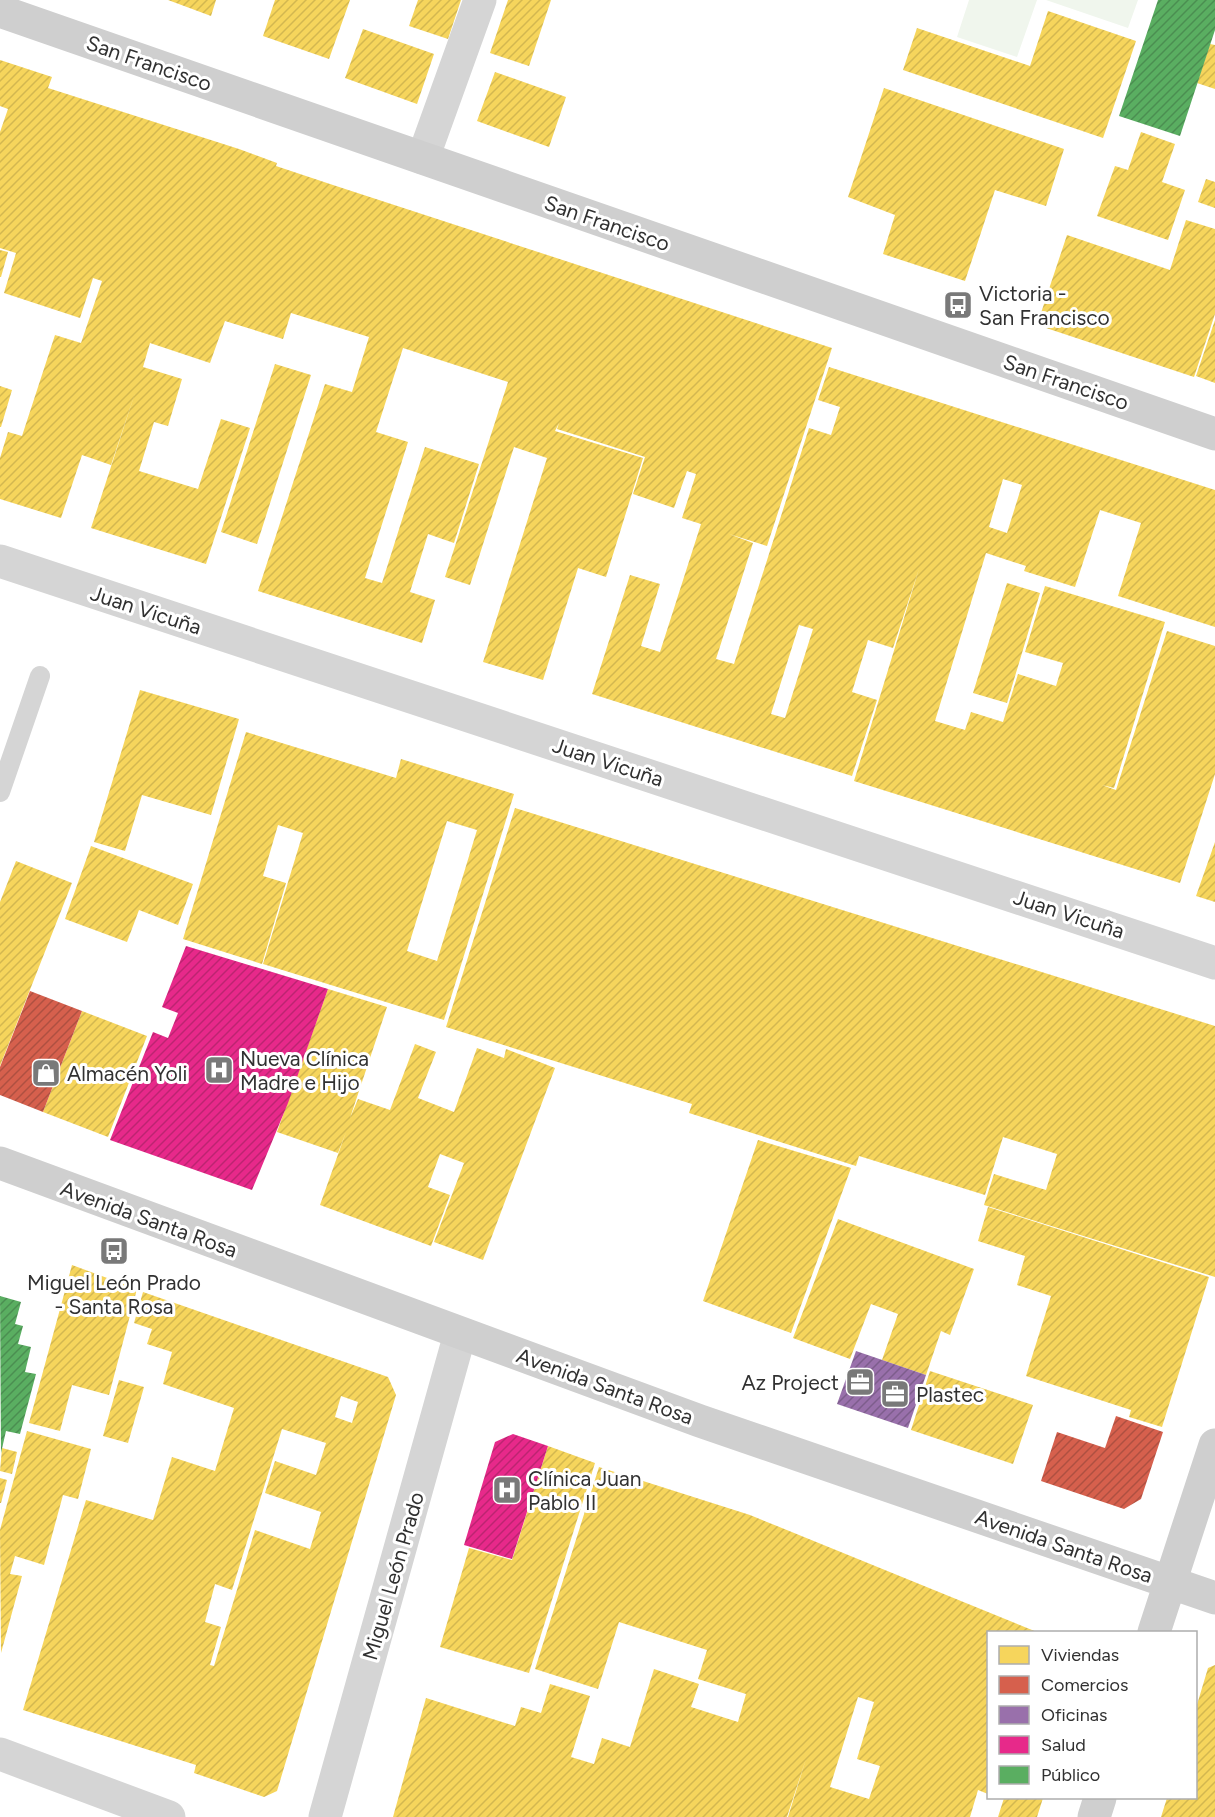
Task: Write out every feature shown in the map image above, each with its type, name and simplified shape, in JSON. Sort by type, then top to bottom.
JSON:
[{"type":"main road","name":"San Francisco","points":[[0,11],[1215,434]]},
{"type":"main road","name":"Avenida Santa Rosa","points":[[0,1163],[460,1334],[1215,1598]]},
{"type":"main road","points":[[1154,1631],[1215,1445]]},
{"type":"main road","points":[[1094,1817],[1099,1799]]},
{"type":"street","points":[[423,158],[480,0]]},
{"type":"street","name":"Juan Vicuña","points":[[0,561],[1215,963]]},
{"type":"street","name":"Miguel León Prado","points":[[325,1817],[460,1334]]},
{"type":"street","points":[[0,1754],[168,1817]]},
{"type":"lane","points":[[0,792],[40,676]]},
{"type":"shaded area","points":[[969,0],[1037,0],[1017,57],[957,37]]},
{"type":"shaded area","points":[[1046,0],[1138,0],[1128,28]]},
{"type":"building: Viviendas","points":[[168,0],[216,0],[211,16]]},
{"type":"building: Viviendas","points":[[275,0],[350,0],[329,59],[263,36]]},
{"type":"building: Viviendas","points":[[418,0],[461,0],[448,39],[409,26]]},
{"type":"building: Viviendas","points":[[508,0],[551,0],[529,66],[490,53]]},
{"type":"building: Viviendas","points":[[1048,11],[1136,41],[1103,138],[903,70],[917,28],[1030,66]]},
{"type":"building: Viviendas","points":[[363,29],[434,54],[417,104],[345,78]]},
{"type":"building: Viviendas","points":[[1210,44],[1215,45],[1215,89],[1197,83]]},
{"type":"building: Viviendas","points":[[0,60],[52,77],[48,88],[239,149],[277,163],[276,166],[333,185],[832,348],[767,546],[729,534],[753,543],[716,659],[734,664],[809,428],[831,435],[840,407],[818,400],[829,367],[1215,490],[1215,627],[1118,596],[1141,523],[1100,510],[1075,587],[1024,571],[1026,566],[986,553],[935,721],[965,730],[971,712],[1003,722],[1018,674],[1056,686],[1063,663],[1025,652],[1045,586],[1165,622],[1114,788],[1102,785],[1116,790],[1167,631],[1215,646],[1215,774],[1180,883],[854,781],[919,569],[893,648],[868,640],[852,692],[877,700],[852,776],[592,694],[630,575],[660,584],[641,646],[660,652],[701,524],[682,518],[696,474],[687,471],[674,508],[633,494],[645,457],[557,429],[559,423],[555,431],[643,458],[606,577],[578,568],[543,680],[483,662],[547,458],[514,447],[470,585],[445,577],[508,382],[403,348],[376,432],[408,442],[365,578],[382,583],[425,447],[479,464],[454,543],[428,534],[410,592],[435,600],[422,643],[258,591],[325,384],[352,392],[369,337],[291,313],[283,339],[225,321],[210,363],[150,343],[143,367],[182,379],[168,426],[154,422],[139,471],[198,489],[221,419],[250,428],[206,564],[91,528],[136,390],[111,465],[82,455],[61,518],[0,499],[0,458],[8,432],[22,436],[55,335],[81,343],[102,281],[93,278],[80,318],[4,293],[16,253],[0,248],[0,132],[8,109],[0,106]],"holes":[[[1003,479],[1022,485],[1007,533],[989,527]],[[799,625],[813,629],[785,718],[771,714]]]},
{"type":"building: Viviendas","points":[[495,72],[566,97],[549,147],[477,121]]},
{"type":"building: Viviendas","points":[[884,88],[1064,149],[1046,206],[995,190],[965,281],[883,254],[895,215],[848,197]]},
{"type":"building: Viviendas","points":[[1141,132],[1175,144],[1162,182],[1185,190],[1168,240],[1097,216],[1115,166],[1128,170]]},
{"type":"building: Viviendas","points":[[1206,179],[1215,182],[1215,208],[1198,202]]},
{"type":"building: Viviendas","points":[[1186,220],[1215,229],[1215,314],[1194,377],[1037,325],[1067,235],[1170,270]]},
{"type":"building: Viviendas","points":[[0,250],[8,252],[1,277],[0,277]]},
{"type":"building: Viviendas","points":[[1215,320],[1215,383],[1196,376]]},
{"type":"building: Viviendas","points":[[275,364],[311,375],[257,544],[221,532]]},
{"type":"building: Viviendas","points":[[0,386],[12,390],[1,427],[0,427]]},
{"type":"building: Viviendas","points":[[1007,583],[1040,593],[1007,703],[973,693]]},
{"type":"building: Viviendas","points":[[140,690],[239,719],[211,815],[142,795],[125,851],[94,842]]},
{"type":"building: Viviendas","points":[[246,732],[396,778],[401,759],[514,794],[444,1020],[263,964],[303,833],[278,825],[263,876],[286,883],[262,964],[183,939]],"holes":[[[447,821],[477,830],[437,961],[407,951]]]},
{"type":"building: Viviendas","points":[[515,808],[1215,1026],[1215,1277],[984,1205],[994,1174],[1046,1190],[1057,1154],[1003,1137],[985,1195],[859,1156],[856,1166],[689,1113],[692,1104],[446,1027]]},
{"type":"building: Viviendas","points":[[1215,842],[1215,902],[1196,896]]},
{"type":"building: Viviendas","points":[[91,846],[193,884],[178,925],[139,910],[127,942],[65,919]]},
{"type":"building: Viviendas","points":[[16,861],[72,883],[0,1066],[0,902]]},
{"type":"building: Viviendas","points":[[328,989],[387,1007],[350,1118],[358,1099],[390,1110],[415,1044],[436,1052],[418,1098],[454,1112],[477,1048],[504,1058],[506,1049],[555,1068],[483,1260],[434,1242],[464,1163],[440,1154],[428,1187],[450,1195],[431,1246],[320,1205],[346,1132],[338,1153],[277,1132]]},
{"type":"building: Viviendas","points":[[82,1011],[147,1036],[108,1137],[43,1112]]},
{"type":"building: Viviendas","points":[[758,1140],[851,1168],[791,1333],[703,1301]]},
{"type":"building: Viviendas","points":[[988,1207],[1209,1277],[1162,1427],[1129,1417],[1131,1410],[1026,1376],[1051,1296],[1017,1285],[1025,1256],[978,1241]]},
{"type":"building: Viviendas","points":[[838,1219],[974,1269],[950,1335],[941,1331],[926,1375],[882,1360],[898,1314],[871,1304],[850,1359],[793,1338]]},
{"type":"building: Viviendas","points":[[72,1265],[137,1289],[109,1395],[72,1385],[60,1431],[29,1423]]},
{"type":"building: Viviendas","points":[[143,1292],[388,1377],[396,1395],[277,1791],[264,1797],[194,1773],[196,1765],[23,1710],[86,1500],[153,1520],[172,1457],[215,1471],[234,1408],[163,1384],[172,1352],[147,1344],[152,1329],[134,1323]],"holes":[[[341,1396],[358,1402],[352,1423],[335,1417]],[[282,1429],[326,1443],[316,1475],[275,1461],[265,1493],[321,1512],[310,1549],[255,1530],[214,1666],[210,1665],[221,1627],[205,1622],[215,1584],[232,1590]]]},
{"type":"building: Viviendas","points":[[930,1371],[1033,1405],[1013,1464],[911,1430]]},
{"type":"building: Viviendas","points":[[119,1380],[144,1387],[128,1443],[103,1436]]},
{"type":"building: Viviendas","points":[[27,1431],[91,1449],[78,1499],[63,1495],[44,1565],[15,1556],[10,1574],[22,1576],[1,1653],[0,1530]]},
{"type":"building: Viviendas","points":[[548,1446],[595,1463],[529,1673],[440,1647],[469,1548],[512,1560]]},
{"type":"building: Viviendas","points":[[2,1448],[17,1452],[12,1474],[0,1471]]},
{"type":"building: Viviendas","points":[[599,1467],[750,1515],[1035,1631],[987,1631],[987,1794],[978,1790],[970,1817],[788,1817],[806,1759],[787,1817],[393,1817],[426,1698],[515,1726],[521,1707],[541,1713],[550,1684],[590,1696],[571,1757],[594,1764],[602,1738],[630,1747],[654,1669],[699,1684],[691,1707],[738,1722],[746,1694],[698,1679],[707,1650],[619,1622],[598,1689],[535,1669]],"holes":[[[858,1697],[874,1702],[857,1759],[880,1766],[869,1799],[830,1787]]]},
{"type":"building: Viviendas","points":[[0,1478],[7,1480],[1,1503],[0,1503]]},
{"type":"building: Viviendas","points":[[1215,1665],[1215,1817],[1161,1817],[1167,1799],[1197,1799],[1197,1705],[1208,1668]]},
{"type":"building: Viviendas","points":[[1004,1799],[1043,1799],[1037,1817],[998,1817]]},
{"type":"building: Comercios","points":[[30,991],[82,1011],[43,1112],[0,1095],[0,1067]]},
{"type":"building: Comercios","points":[[1116,1416],[1163,1432],[1141,1499],[1124,1509],[1041,1481],[1057,1432],[1105,1448]]},
{"type":"building: Oficinas","name":"Plastec","points":[[856,1351],[926,1375],[908,1428],[837,1404]]},
{"type":"building: Salud","name":"Nueva Clínica Madre e Hijo","points":[[186,946],[328,989],[288,1103],[252,1190],[110,1140],[153,1032],[168,1038],[178,1013],[162,1007]]},
{"type":"building: Salud","name":"Clínica Juan Pablo II","points":[[513,1434],[548,1446],[512,1559],[464,1545],[495,1442]]},
{"type":"building: Público","points":[[1158,0],[1215,0],[1215,30],[1180,136],[1119,116]]},
{"type":"building: Público","points":[[0,1296],[21,1302],[15,1324],[23,1326],[18,1344],[31,1347],[25,1372],[36,1374],[20,1434],[6,1431],[1,1453]]},
{"type":"place","name":"Victoria - San Francisco","points":[[958,305]]},
{"type":"place","name":"Nueva Clínica Madre e Hijo","points":[[219,1070]]},
{"type":"place","name":"Almacén Yoli","points":[[46,1073]]},
{"type":"place","name":"Miguel León Prado - Santa Rosa","points":[[114,1251]]},
{"type":"place","name":"Az Project","points":[[860,1382]]},
{"type":"place","name":"Plastec","points":[[895,1394]]},
{"type":"place","name":"Clínica Juan Pablo II","points":[[507,1490]]}]
